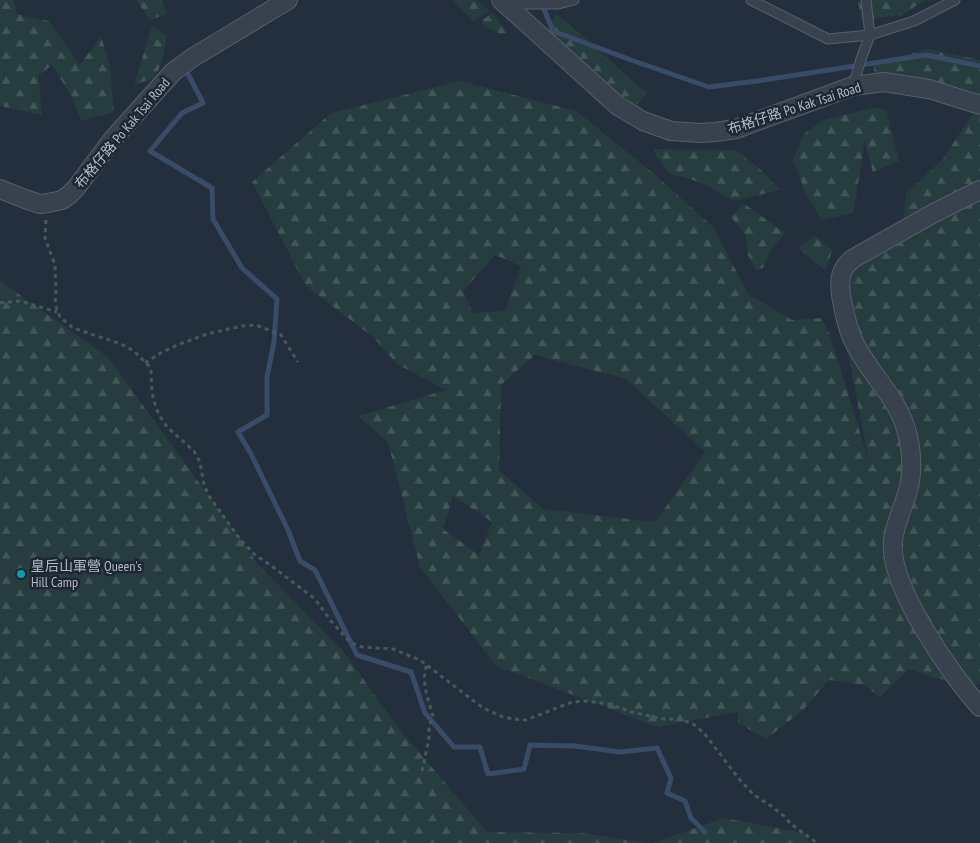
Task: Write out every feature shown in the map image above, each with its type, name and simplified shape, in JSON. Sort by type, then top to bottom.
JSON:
[{"type":"street","name":"布格仔路 Po Kak Tsai Road","points":[[48,203],[62,200],[76,188],[105,148],[173,72],[192,58],[288,0]]},
{"type":"street","name":"布格仔路 Po Kak Tsai Road","points":[[504,2],[618,106],[643,122],[671,131],[701,133],[736,129],[853,86],[884,82],[928,89],[980,105]]},
{"type":"street","points":[[0,189],[33,202],[40,204],[48,203]]},
{"type":"street","points":[[980,190],[934,213],[854,258],[845,266],[840,281],[844,313],[852,338],[896,405],[907,434],[911,474],[894,533],[892,548],[896,569],[911,604],[935,646],[980,707]]},
{"type":"lane","points":[[504,2],[558,4],[574,0]]},
{"type":"lane","points":[[751,0],[828,39],[870,35],[914,21],[955,0]]},
{"type":"lane","points":[[853,86],[870,35],[866,0]]},
{"type":"path","points":[[48,203],[46,238],[55,265],[55,304],[60,318],[73,328],[120,344],[134,351],[149,366],[152,393],[160,418],[167,427],[194,451],[200,462],[204,485],[209,496],[239,538],[254,554],[315,599],[350,642],[362,647],[393,649],[420,660],[483,708],[503,717],[526,720],[572,702],[586,701],[608,704],[663,719],[680,719],[693,724],[704,733],[754,795],[817,843]]},
{"type":"path","points":[[0,303],[20,301],[57,312]]},
{"type":"path","points":[[145,363],[168,350],[207,334],[242,326],[256,325],[280,335],[298,362]]},
{"type":"path","points":[[422,771],[429,739],[429,726],[434,716],[425,684],[424,671],[427,665]]},
{"type":"green space","points":[[0,0],[14,0],[17,14],[49,21],[80,65],[101,36],[110,66],[114,112],[81,121],[73,99],[52,65],[38,76],[42,115],[0,106]]},
{"type":"green space","points":[[136,0],[162,0],[166,14],[150,20]]},
{"type":"green space","points":[[453,0],[477,0],[489,11],[473,21]]},
{"type":"green space","points":[[925,0],[902,15],[861,20],[858,1]]},
{"type":"green space","points":[[493,13],[508,34],[499,33],[484,27],[482,20]]},
{"type":"green space","points":[[556,14],[647,93],[626,117],[543,41]]},
{"type":"green space","points":[[152,26],[167,36],[161,65],[154,78],[134,85]]},
{"type":"green space","points":[[928,49],[980,60],[980,683],[969,686],[909,669],[880,697],[864,685],[829,680],[802,711],[766,739],[738,723],[738,712],[658,727],[496,666],[420,567],[388,442],[358,416],[446,390],[397,364],[373,337],[306,286],[252,182],[331,113],[460,81],[576,111],[652,172],[714,228],[748,294],[792,320],[821,318],[830,335],[869,462],[851,368],[831,282],[859,249],[903,223],[906,193],[943,159],[975,110],[874,76],[874,63]],"holes":[[[495,255],[521,266],[505,311],[473,313],[463,291]],[[535,355],[626,379],[705,452],[655,522],[543,509],[499,470],[501,385]],[[453,496],[492,522],[479,555],[443,529]]]},
{"type":"green space","points":[[876,107],[886,110],[899,161],[873,172],[864,139],[853,213],[822,220],[806,195],[793,160],[804,134],[823,120]]},
{"type":"green space","points":[[653,149],[736,150],[760,169],[780,190],[734,201],[707,185],[671,173],[664,167]]},
{"type":"green space","points":[[743,203],[785,233],[770,252],[763,268],[756,270],[748,255],[746,236],[731,217]]},
{"type":"green space","points":[[815,235],[832,250],[826,271],[798,248]]},
{"type":"green space","points":[[0,281],[108,357],[258,564],[343,651],[401,731],[487,832],[583,833],[645,843],[0,843]]},
{"type":"green space","points":[[724,818],[803,833],[811,843],[653,843]]},
{"type":"waterway","points":[[542,4],[553,31],[709,87],[926,55],[980,66]]},
{"type":"waterway","points":[[188,74],[203,103],[182,113],[150,151],[212,188],[213,219],[242,268],[277,299],[274,342],[267,377],[267,415],[238,432],[251,454],[288,530],[300,561],[315,570],[357,655],[411,672],[425,713],[454,747],[480,747],[488,774],[524,769],[530,745],[575,746],[620,752],[657,748],[671,778],[667,793],[685,801],[691,818],[705,832]]},
{"type":"place","name":"皇后山軍營 Queen's Hill Camp","points":[[21,574]]}]
